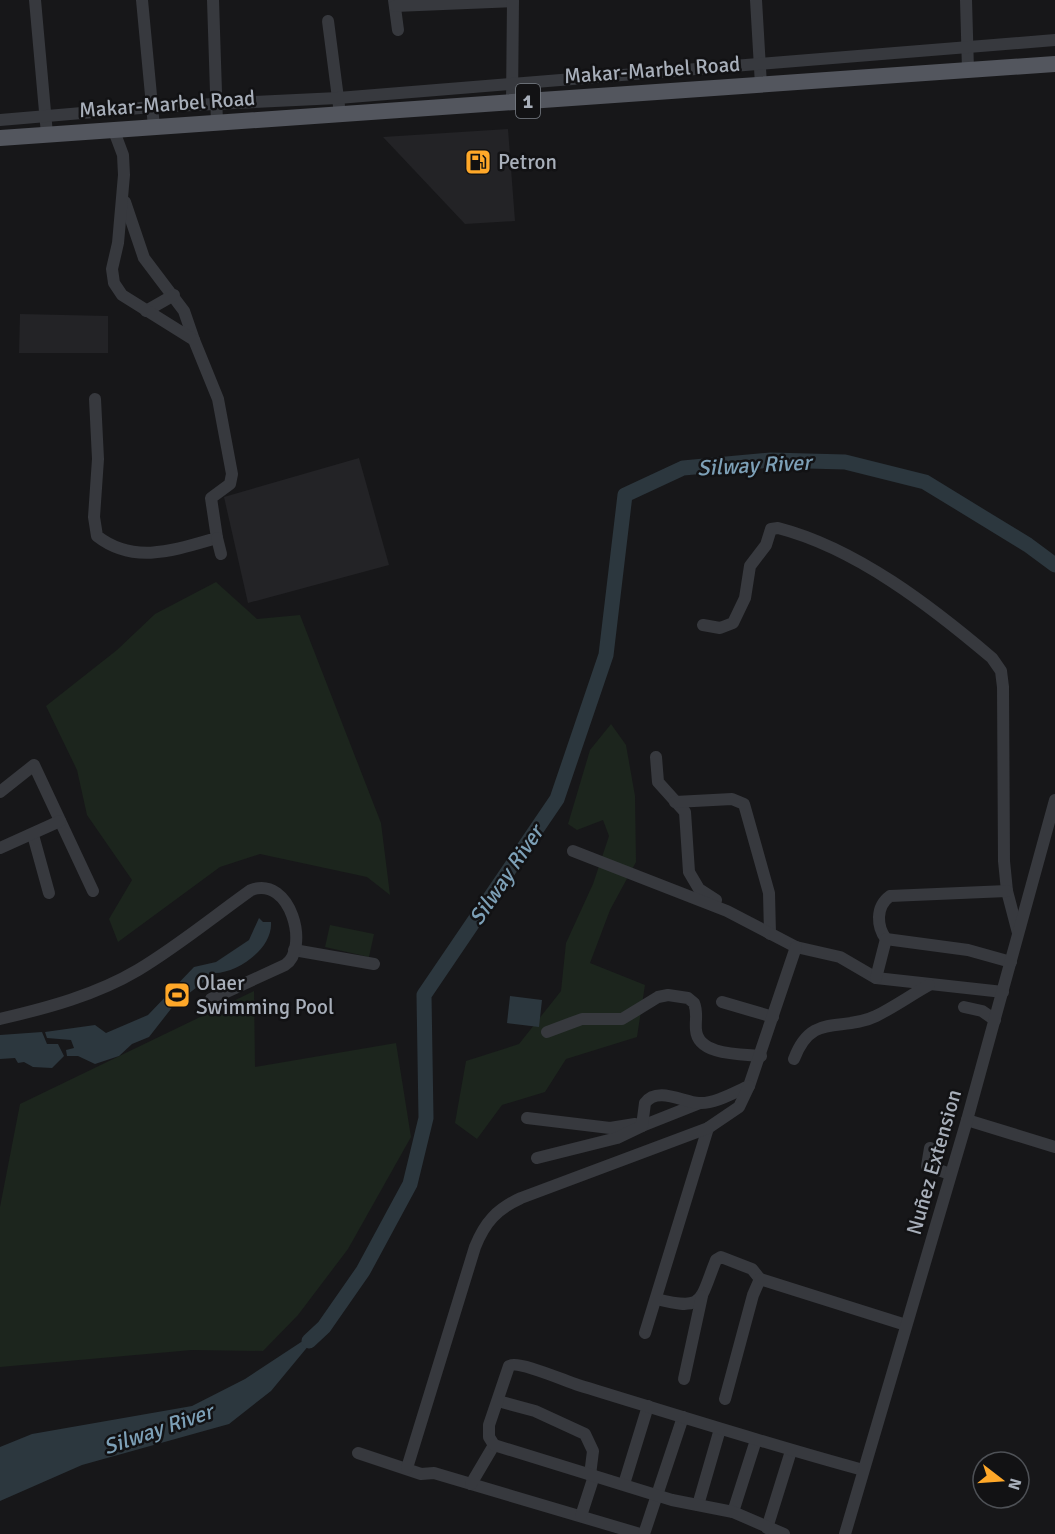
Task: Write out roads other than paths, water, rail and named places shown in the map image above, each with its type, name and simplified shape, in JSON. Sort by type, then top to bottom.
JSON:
[{"type":"main road","name":"Makar-Marbel Road","points":[[0,138],[217,123],[339,106],[512,102],[1055,64]]},
{"type":"street","points":[[34,0],[47,134]]},
{"type":"street","points":[[142,0],[153,127]]},
{"type":"street","points":[[213,0],[217,123]]},
{"type":"street","points":[[398,30],[394,3],[513,0],[512,102]]},
{"type":"street","points":[[756,0],[761,85]]},
{"type":"street","points":[[966,0],[969,70]]},
{"type":"street","points":[[328,21],[339,106]]},
{"type":"street","points":[[0,120],[152,107],[339,106],[512,82],[760,65],[1055,40]]},
{"type":"street","points":[[114,131],[123,155],[123,198],[112,276],[122,295],[194,340]]},
{"type":"street","points":[[123,198],[144,258],[184,311],[218,399],[232,474],[230,484],[211,498],[221,554]]},
{"type":"street","points":[[147,311],[174,295]]},
{"type":"street","points":[[95,399],[98,459],[94,517],[97,536],[110,546],[125,552],[154,554],[217,538]]},
{"type":"street","points":[[704,625],[720,628],[733,623],[745,598],[750,566],[764,550],[771,529],[778,528],[835,547],[917,600],[992,658],[1001,671],[1003,687],[1004,839],[1007,891],[1019,934]]},
{"type":"street","points":[[656,757],[658,782],[685,812],[688,863],[699,889],[796,947],[840,957],[876,978],[1003,992]]},
{"type":"street","points":[[0,792],[24,772],[39,777],[93,891]]},
{"type":"street","points":[[675,802],[732,799],[744,804],[769,893],[770,931]]},
{"type":"street","name":"Nuñez Extension","points":[[845,1534],[967,1120],[1055,800]]},
{"type":"street","points":[[0,848],[33,835],[60,820]]},
{"type":"street","points":[[33,835],[49,893]]},
{"type":"street","points":[[573,851],[717,907],[770,931]]},
{"type":"street","points":[[0,1019],[75,999],[137,971],[196,933],[257,888],[274,890],[285,901],[294,922],[292,957],[285,965],[211,999]]},
{"type":"street","points":[[1007,891],[890,896],[884,902],[879,929],[886,939],[968,950],[1011,962]]},
{"type":"street","points":[[876,978],[886,939]]},
{"type":"street","points":[[407,1468],[476,1247],[487,1221],[506,1205],[521,1198],[708,1128],[739,1107],[760,1056],[796,947]]},
{"type":"street","points":[[294,950],[374,964]]},
{"type":"street","points":[[794,1059],[807,1035],[828,1025],[874,1016],[931,984]]},
{"type":"street","points":[[547,1032],[582,1020],[622,1018],[658,997],[678,995],[694,1003],[697,1010],[696,1032],[705,1046],[760,1056]]},
{"type":"street","points":[[722,1002],[773,1017]]},
{"type":"street","points":[[964,1007],[982,1011],[995,1020]]},
{"type":"street","points":[[537,1158],[617,1138],[642,1124],[749,1086]]},
{"type":"street","points":[[642,1124],[645,1103],[652,1097],[667,1096],[700,1103]]},
{"type":"street","points":[[527,1118],[610,1128],[642,1124]]},
{"type":"street","points":[[967,1120],[1055,1148]]},
{"type":"street","points":[[645,1333],[708,1128]]},
{"type":"street","points":[[930,1148],[927,1166],[950,1174]]},
{"type":"street","points":[[684,1379],[702,1296],[716,1260],[721,1257],[752,1269],[760,1279],[906,1325]]},
{"type":"street","points":[[725,1399],[753,1295],[760,1279]]},
{"type":"street","points":[[656,1299],[683,1306],[693,1304],[702,1296]]},
{"type":"street","points":[[494,1445],[488,1429],[508,1368],[513,1363],[791,1451],[863,1470]]},
{"type":"street","points":[[498,1401],[534,1411],[585,1434],[593,1451],[592,1476],[581,1516]]},
{"type":"street","points":[[624,1484],[648,1406]]},
{"type":"street","points":[[644,1534],[659,1496],[683,1417]]},
{"type":"street","points":[[698,1505],[720,1429]]},
{"type":"street","points":[[733,1512],[756,1440]]},
{"type":"street","points":[[471,1484],[494,1445]]},
{"type":"street","points":[[494,1445],[659,1496],[733,1512],[784,1534]]},
{"type":"street","points":[[767,1528],[791,1451]]},
{"type":"street","points":[[358,1454],[421,1474],[434,1473],[640,1534]]},
{"type":"water","name":"Olaer Swimming Pool","points":[[259,918],[263,922],[271,922],[270,932],[260,950],[234,969],[215,973],[174,1005],[149,1037],[132,1044],[119,1056],[95,1064],[78,1056],[67,1056],[66,1050],[74,1048],[71,1040],[47,1038],[45,1032],[95,1025],[106,1033],[148,1015],[194,967],[216,962],[249,940]]},
{"type":"water","points":[[510,996],[542,1000],[539,1027],[507,1023]]},
{"type":"water","points":[[42,1032],[47,1044],[58,1044],[64,1056],[52,1068],[33,1067],[24,1062],[18,1063],[15,1058],[0,1059],[0,1035]]},
{"type":"water","points":[[324,1327],[271,1391],[229,1424],[82,1465],[0,1501],[0,1447],[32,1434],[192,1406],[245,1379]]},
{"type":"waterway","name":"Silway River","points":[[309,1341],[324,1327],[363,1271],[410,1184],[426,1118],[424,995],[557,799],[606,655],[625,495],[683,468],[771,460],[845,462],[925,482],[1028,545],[1055,565]]},
{"type":"place","name":"Petron","points":[[478,162]]},
{"type":"place","name":"Olaer Swimming Pool","points":[[177,995]]}]
